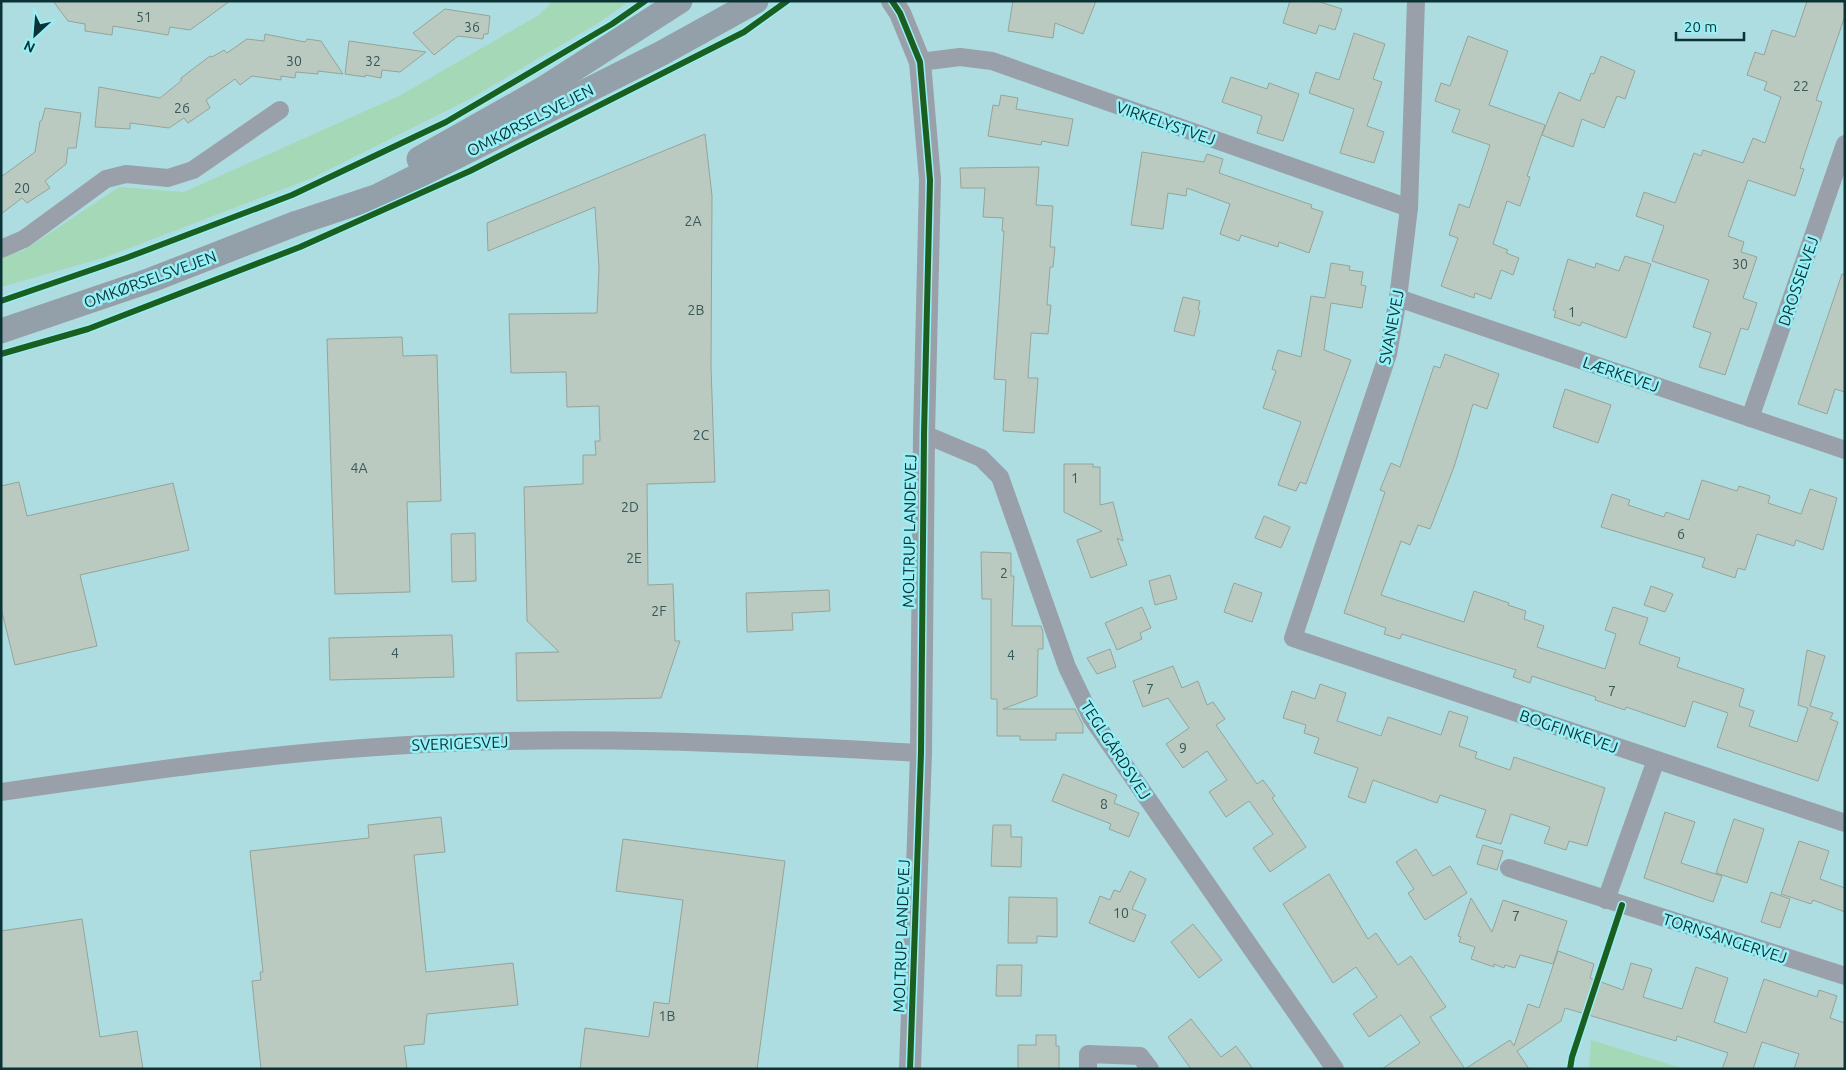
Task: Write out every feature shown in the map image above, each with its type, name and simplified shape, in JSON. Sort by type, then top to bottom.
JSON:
[{"type":"main road","name":"OMKØRSELSVEJEN","points":[[297,223],[422,157],[543,88],[680,1]]},
{"type":"main road","points":[[646,61],[684,26],[719,1]]},
{"type":"main road","name":"OMKØRSELSVEJEN","points":[[1,331],[151,280],[297,223],[378,196],[646,61],[756,1]]},
{"type":"street","name":"MOLTRUP LANDEVEJ","points":[[892,1],[900,12],[920,62],[930,180],[924,434],[920,752],[910,1069]]},
{"type":"street","name":"SVANEVEJ","points":[[1293,638],[1388,354],[1398,298],[1409,208],[1416,1]]},
{"type":"street","name":"VIRKELYSTVEJ","points":[[920,62],[960,57],[992,61],[1409,208]]},
{"type":"street","points":[[1,249],[24,239],[106,179],[126,174],[168,178],[194,170],[280,110]]},
{"type":"street","name":"DROSSELVEJ","points":[[1750,418],[1845,144]]},
{"type":"street","name":"LÆRKEVEJ","points":[[1398,298],[1845,450]]},
{"type":"street","name":"TEGLGÅRDSVEJ","points":[[924,434],[981,458],[1000,477],[1068,667],[1090,717],[1335,1069]]},
{"type":"street","name":"BOGFINKEVEJ","points":[[1293,638],[1845,823]]},
{"type":"street","name":"SVERIGESVEJ","points":[[1,792],[204,763],[395,746],[513,741],[734,742],[920,752]]},
{"type":"street","points":[[1606,900],[1656,760]]},
{"type":"street","name":"TORNSANGERVEJ","points":[[1509,868],[1845,976]]},
{"type":"street","points":[[1088,1069],[1088,1054],[1140,1056],[1150,1069]]},
{"type":"green space","points":[[553,1],[630,1],[598,23],[470,99],[312,178],[106,257],[1,287],[1,256],[23,251],[119,187],[184,192],[399,96],[539,15]]},
{"type":"green space","points":[[1591,1040],[1684,1069],[1589,1069]]},
{"type":"building","points":[[53,1],[230,1],[190,30],[170,27],[168,35],[113,26],[112,35],[85,31],[85,24],[68,21]]},
{"type":"building","points":[[1013,1],[1096,1],[1083,34],[1055,23],[1053,38],[1008,31]]},
{"type":"building","points":[[1290,1],[1317,1],[1342,9],[1335,30],[1319,25],[1316,34],[1283,23]]},
{"type":"building","points":[[1807,1],[1845,1],[1845,16],[1816,100],[1822,102],[1800,168],[1804,169],[1795,196],[1748,180],[1728,236],[1744,242],[1741,252],[1757,257],[1743,298],[1757,303],[1748,330],[1741,328],[1725,375],[1699,367],[1711,333],[1693,327],[1709,280],[1652,261],[1664,226],[1636,216],[1644,192],[1675,203],[1694,153],[1701,156],[1703,150],[1743,163],[1753,138],[1765,143],[1781,97],[1764,90],[1767,82],[1747,75],[1755,52],[1764,55],[1772,30],[1795,37]]},
{"type":"building","points":[[445,9],[490,16],[488,34],[484,34],[483,39],[458,36],[434,55],[413,33]]},
{"type":"building","points":[[1354,33],[1385,44],[1373,79],[1382,82],[1367,126],[1384,132],[1374,163],[1340,153],[1354,109],[1309,93],[1316,72],[1339,80]]},
{"type":"building","points":[[265,34],[305,42],[307,39],[321,41],[343,74],[318,71],[318,74],[296,72],[295,78],[281,76],[281,80],[252,76],[240,85],[235,79],[206,100],[210,108],[188,123],[184,118],[169,128],[130,123],[130,129],[95,127],[99,87],[160,98],[181,81],[181,78],[210,56],[212,57],[224,50],[227,53],[247,39],[264,41]]},
{"type":"building","points":[[1468,36],[1508,51],[1489,105],[1545,125],[1527,176],[1530,177],[1520,206],[1507,201],[1493,244],[1508,250],[1506,253],[1519,258],[1513,275],[1501,270],[1491,299],[1475,293],[1474,298],[1441,286],[1458,238],[1449,235],[1459,204],[1469,208],[1490,145],[1452,132],[1460,110],[1435,101],[1441,83],[1450,86]]},
{"type":"building","points":[[349,41],[426,52],[400,72],[382,70],[381,78],[365,75],[365,77],[345,74]]},
{"type":"building","points":[[1601,56],[1635,71],[1625,99],[1617,96],[1604,128],[1582,119],[1573,147],[1542,135],[1559,92],[1580,101],[1591,73],[1594,74]]},
{"type":"building","points":[[1231,77],[1267,89],[1269,83],[1299,94],[1283,141],[1257,133],[1262,116],[1222,102]]},
{"type":"building","points":[[1001,95],[1018,98],[1016,109],[1073,119],[1068,146],[1042,141],[1041,145],[988,136],[993,105],[999,106]]},
{"type":"building","points":[[45,108],[81,113],[76,148],[68,148],[66,164],[45,181],[50,188],[27,203],[22,198],[1,214],[1,177],[35,152],[40,121],[42,120]]},
{"type":"building","points":[[705,134],[712,196],[711,367],[715,482],[647,484],[648,585],[673,584],[675,641],[680,641],[661,698],[517,701],[516,653],[559,652],[527,621],[524,487],[583,484],[583,455],[596,455],[595,441],[600,441],[599,406],[567,407],[566,372],[511,373],[509,314],[597,313],[599,268],[595,207],[488,251],[487,223]]},
{"type":"building","points":[[1142,152],[1204,162],[1207,154],[1223,159],[1219,173],[1312,205],[1311,208],[1323,212],[1309,253],[1279,242],[1278,247],[1241,235],[1239,241],[1220,234],[1230,204],[1187,188],[1186,196],[1168,193],[1163,229],[1131,225]]},
{"type":"building","points":[[1039,167],[1036,205],[1053,206],[1050,247],[1055,247],[1053,267],[1050,267],[1047,305],[1051,305],[1048,334],[1031,333],[1028,378],[1038,378],[1034,433],[1003,431],[1006,380],[994,379],[1004,231],[1002,231],[1003,218],[983,217],[985,188],[961,188],[960,168]]},
{"type":"building","points":[[1625,256],[1651,264],[1626,338],[1582,322],[1580,326],[1554,317],[1556,311],[1553,310],[1568,259],[1595,268],[1596,263],[1619,271]]},
{"type":"building","points":[[1331,263],[1350,266],[1349,270],[1363,272],[1361,285],[1366,286],[1362,308],[1331,303],[1324,350],[1351,360],[1306,484],[1300,482],[1296,491],[1278,485],[1301,422],[1263,408],[1276,371],[1272,369],[1278,350],[1301,357],[1311,296],[1325,298]]},
{"type":"building","points":[[1842,274],[1845,275],[1845,392],[1835,389],[1827,414],[1798,404]]},
{"type":"building","points":[[1183,297],[1200,301],[1198,310],[1200,311],[1194,336],[1174,331]]},
{"type":"building","points":[[402,337],[403,356],[437,355],[441,501],[407,502],[410,592],[335,594],[327,339]]},
{"type":"building","points":[[1445,354],[1499,374],[1487,409],[1473,404],[1454,467],[1430,529],[1418,525],[1410,545],[1401,541],[1381,595],[1464,622],[1474,591],[1526,611],[1524,619],[1544,626],[1537,647],[1605,669],[1616,634],[1605,630],[1613,607],[1648,618],[1639,644],[1680,658],[1677,667],[1744,689],[1739,706],[1754,711],[1749,726],[1797,742],[1808,708],[1798,705],[1807,650],[1825,656],[1810,706],[1833,713],[1830,719],[1838,722],[1818,781],[1717,747],[1728,713],[1693,701],[1685,727],[1626,707],[1625,710],[1595,700],[1596,697],[1532,676],[1530,683],[1513,677],[1516,670],[1402,634],[1400,639],[1384,634],[1386,628],[1344,613],[1385,492],[1380,490],[1391,463],[1400,467],[1434,366],[1440,368]]},
{"type":"building","points":[[1565,389],[1611,405],[1598,443],[1553,427]]},
{"type":"building","points":[[1064,464],[1093,464],[1093,467],[1100,467],[1100,505],[1113,502],[1123,541],[1117,538],[1127,565],[1091,578],[1077,540],[1102,531],[1064,512]]},
{"type":"building","points":[[1702,480],[1737,491],[1739,486],[1770,496],[1768,503],[1801,514],[1810,489],[1837,498],[1823,550],[1796,540],[1794,546],[1757,534],[1745,570],[1738,568],[1735,578],[1702,567],[1705,558],[1601,527],[1612,494],[1630,500],[1628,505],[1664,517],[1666,512],[1689,520]]},
{"type":"building","points":[[19,482],[27,516],[173,483],[189,550],[80,575],[97,646],[15,665],[1,608],[1,486]]},
{"type":"building","points":[[1264,516],[1290,527],[1281,548],[1255,538]]},
{"type":"building","points":[[475,533],[476,581],[452,582],[451,534]]},
{"type":"building","points":[[981,552],[1011,553],[1011,576],[1014,576],[1012,626],[1041,626],[1043,632],[1043,649],[1038,649],[1037,696],[1003,709],[1075,709],[1083,725],[1083,733],[1056,733],[1056,740],[1020,740],[1020,736],[997,736],[997,699],[991,699],[991,599],[982,599]]},
{"type":"building","points":[[1170,575],[1177,599],[1155,605],[1149,581]]},
{"type":"building","points":[[1234,583],[1262,593],[1252,622],[1224,612]]},
{"type":"building","points":[[1651,586],[1673,594],[1665,612],[1644,605]]},
{"type":"building","points":[[829,590],[830,611],[792,613],[793,630],[747,632],[746,593]]},
{"type":"building","points":[[1142,607],[1151,628],[1140,633],[1142,639],[1117,650],[1105,623]]},
{"type":"building","points":[[452,635],[454,677],[330,680],[329,638]]},
{"type":"building","points":[[1110,649],[1116,667],[1097,674],[1087,658]]},
{"type":"building","points":[[1173,666],[1182,688],[1198,681],[1207,705],[1213,702],[1225,719],[1216,725],[1257,784],[1263,780],[1275,796],[1272,798],[1306,847],[1270,872],[1253,848],[1273,834],[1249,801],[1226,817],[1209,792],[1227,780],[1207,751],[1183,768],[1166,744],[1189,728],[1168,698],[1143,707],[1133,681]]},
{"type":"building","points":[[1320,684],[1346,693],[1337,721],[1381,736],[1388,717],[1441,735],[1449,711],[1468,717],[1459,746],[1477,752],[1475,758],[1510,770],[1514,757],[1605,788],[1587,846],[1569,841],[1566,850],[1544,843],[1550,827],[1511,814],[1501,844],[1476,837],[1486,810],[1440,795],[1437,803],[1373,780],[1365,803],[1348,797],[1358,768],[1314,753],[1319,738],[1304,733],[1306,725],[1283,718],[1292,691],[1315,699]]},
{"type":"building","points":[[1063,774],[1117,795],[1114,803],[1139,813],[1129,837],[1109,829],[1111,824],[1052,801]]},
{"type":"building","points":[[1665,812],[1695,822],[1681,863],[1722,876],[1713,902],[1644,878]]},
{"type":"building","points":[[441,817],[445,852],[414,855],[426,972],[513,963],[518,1005],[427,1014],[424,1044],[404,1046],[407,1069],[261,1069],[252,981],[261,980],[260,972],[263,972],[250,851],[369,838],[368,825]]},
{"type":"building","points":[[1734,819],[1764,829],[1747,883],[1716,873]]},
{"type":"building","points":[[993,825],[1011,825],[1011,837],[1022,837],[1021,867],[991,866]]},
{"type":"building","points":[[623,839],[785,861],[757,1069],[580,1069],[585,1028],[649,1037],[654,1002],[669,1004],[683,900],[616,891]]},
{"type":"building","points":[[1799,841],[1829,851],[1820,879],[1845,888],[1845,912],[1813,900],[1811,904],[1781,894]]},
{"type":"building","points":[[1483,845],[1503,851],[1497,870],[1477,864]]},
{"type":"building","points":[[1416,849],[1433,876],[1450,866],[1467,893],[1425,920],[1408,893],[1414,889],[1396,862]]},
{"type":"building","points":[[1130,871],[1146,879],[1132,909],[1146,915],[1134,942],[1089,923],[1100,896],[1110,900],[1114,890],[1120,892]]},
{"type":"building","points":[[1329,874],[1368,939],[1376,933],[1398,965],[1411,956],[1446,1007],[1430,1017],[1465,1069],[1382,1069],[1420,1043],[1401,1015],[1369,1037],[1353,1014],[1377,997],[1356,967],[1333,983],[1283,904]]},
{"type":"building","points":[[1771,892],[1790,899],[1780,928],[1761,922]]},
{"type":"building","points":[[1009,897],[1057,898],[1057,937],[1037,936],[1037,943],[1008,943]]},
{"type":"building","points":[[1471,898],[1492,932],[1503,900],[1567,921],[1553,964],[1520,955],[1515,968],[1505,965],[1504,968],[1494,964],[1494,967],[1471,959],[1475,947],[1459,942],[1461,937],[1458,936]]},
{"type":"building","points":[[82,919],[100,1037],[137,1031],[143,1069],[1,1069],[1,931]]},
{"type":"building","points":[[1193,924],[1222,960],[1199,978],[1171,942]]},
{"type":"building","points":[[1558,951],[1594,964],[1590,978],[1623,990],[1631,963],[1652,969],[1643,997],[1682,1009],[1696,967],[1728,978],[1714,1022],[1746,1033],[1764,979],[1817,997],[1819,990],[1837,996],[1830,1018],[1845,1023],[1845,1069],[1794,1069],[1799,1054],[1762,1042],[1753,1069],[1722,1069],[1728,1053],[1677,1036],[1676,1041],[1565,1008],[1561,1021],[1517,1051],[1529,1069],[1465,1069],[1510,1040],[1514,1046],[1528,1004],[1539,1008]]},
{"type":"building","points":[[997,965],[1022,965],[1021,996],[996,996]]},
{"type":"building","points":[[1191,1019],[1221,1057],[1236,1046],[1253,1069],[1191,1069],[1168,1037]]},
{"type":"building","points":[[1036,1035],[1056,1035],[1056,1046],[1059,1046],[1059,1069],[1018,1069],[1018,1045],[1036,1045]]},
{"type":"cycle path","points":[[1,301],[126,258],[292,195],[446,122],[612,24],[645,1]]},
{"type":"cycle path","points":[[1,354],[88,329],[300,247],[470,171],[744,32],[787,1]]},
{"type":"cycle path","points":[[892,1],[900,13],[920,62],[930,180],[924,434],[921,753],[910,1069]]},
{"type":"cycle path","points":[[1570,1069],[1572,1057],[1622,905]]}]
